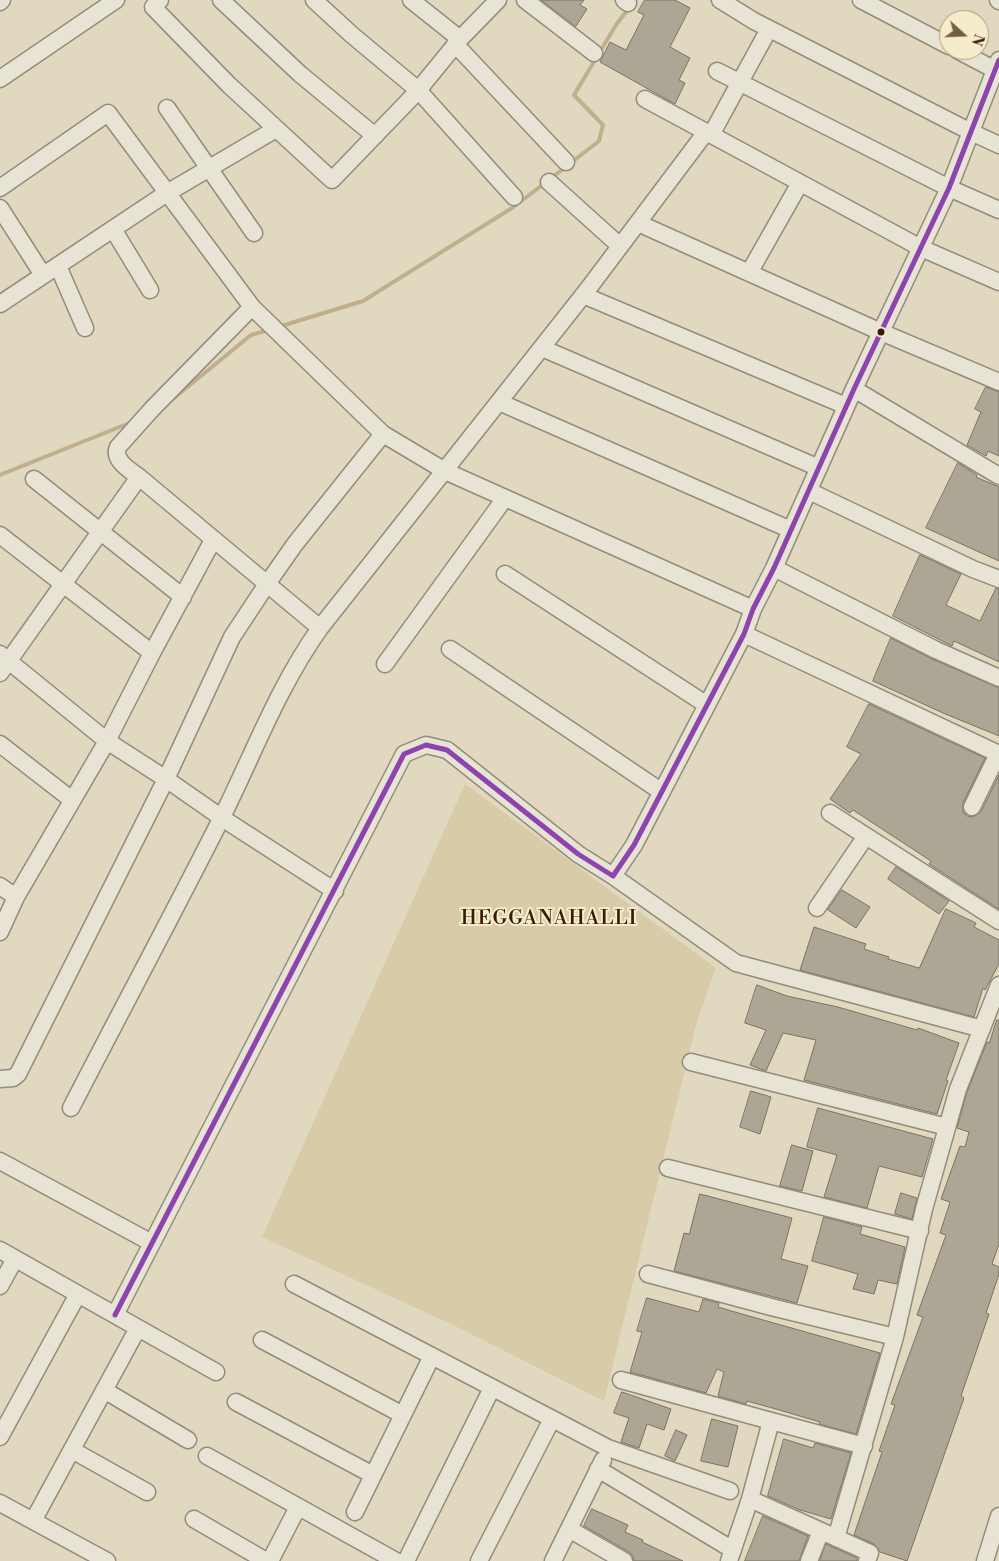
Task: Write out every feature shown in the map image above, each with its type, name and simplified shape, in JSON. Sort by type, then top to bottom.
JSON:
[{"type":"street","points":[[0,79],[116,0]]},
{"type":"street","points":[[221,0],[300,74],[375,136]]},
{"type":"street","points":[[314,0],[352,35],[418,90],[514,197]]},
{"type":"street","points":[[411,0],[457,42],[566,162]]},
{"type":"street","points":[[153,2],[229,85],[332,180],[418,90],[457,42],[498,0]]},
{"type":"street","points":[[525,0],[594,53]]},
{"type":"street","points":[[720,0],[768,29],[971,132],[999,144]]},
{"type":"street","points":[[861,0],[939,41]]},
{"type":"street","points":[[71,1108],[222,818],[278,698],[302,653],[584,295],[708,134],[768,29]]},
{"type":"street","points":[[614,876],[634,845],[744,634],[752,609],[774,568],[846,406],[949,188],[998,67],[981,60]]},
{"type":"street","points":[[717,71],[949,188],[999,210]]},
{"type":"street","points":[[645,99],[921,248],[999,282]]},
{"type":"street","points":[[167,108],[254,233]]},
{"type":"street","points":[[0,188],[108,113],[252,307],[383,434],[445,471],[752,609]]},
{"type":"street","points":[[0,304],[167,193],[276,129]]},
{"type":"street","points":[[549,182],[620,246]]},
{"type":"street","points":[[749,273],[800,183]]},
{"type":"street","points":[[0,208],[43,275]]},
{"type":"street","points":[[638,223],[881,332],[999,382]]},
{"type":"street","points":[[113,229],[150,290]]},
{"type":"street","points":[[58,266],[85,328]]},
{"type":"street","points":[[584,295],[846,406]]},
{"type":"street","points":[[252,307],[152,409],[118,447],[116,452],[119,459],[139,477],[320,628]]},
{"type":"street","points":[[542,348],[819,468]]},
{"type":"street","points":[[854,389],[999,476]]},
{"type":"street","points":[[499,402],[791,530]]},
{"type":"street","points":[[0,1080],[7,1080],[18,1074],[166,779],[226,650],[267,584],[295,544],[383,434]]},
{"type":"street","points":[[139,477],[63,584],[3,663],[107,741],[335,891]]},
{"type":"street","points":[[34,479],[183,597]]},
{"type":"street","points":[[809,491],[999,580]]},
{"type":"street","points":[[385,664],[505,498]]},
{"type":"street","points":[[0,535],[152,653]]},
{"type":"street","points":[[0,932],[16,897],[107,741],[213,540]]},
{"type":"street","points":[[774,568],[936,650],[999,678]]},
{"type":"street","points":[[505,574],[707,705]]},
{"type":"street","points":[[744,634],[999,754],[972,807]]},
{"type":"street","points":[[450,649],[662,792]]},
{"type":"street","points":[[0,744],[72,800]]},
{"type":"street","points":[[115,1315],[404,754],[426,745],[447,750],[578,854],[614,876],[736,963],[982,1030]]},
{"type":"street","points":[[830,813],[999,921]]},
{"type":"street","points":[[817,908],[866,836]]},
{"type":"street","points":[[0,886],[16,897]]},
{"type":"street","points":[[836,1538],[895,1337],[924,1209],[958,1089],[999,985]]},
{"type":"street","points":[[690,1062],[947,1127]]},
{"type":"street","points":[[0,1161],[152,1243]]},
{"type":"street","points":[[668,1168],[920,1231]]},
{"type":"street","points":[[0,1250],[216,1372]]},
{"type":"street","points":[[0,1286],[15,1259]]},
{"type":"street","points":[[648,1274],[775,1308],[895,1337]]},
{"type":"street","points":[[294,1284],[608,1448],[730,1491]]},
{"type":"street","points":[[0,1437],[78,1294]]},
{"type":"street","points":[[33,1521],[138,1328]]},
{"type":"street","points":[[262,1340],[403,1415]]},
{"type":"street","points":[[355,1512],[432,1356]]},
{"type":"street","points":[[621,1380],[864,1446]]},
{"type":"street","points":[[406,1561],[492,1388]]},
{"type":"street","points":[[104,1390],[188,1440]]},
{"type":"street","points":[[236,1402],[373,1475]]},
{"type":"street","points":[[479,1561],[552,1419]]},
{"type":"street","points":[[598,1469],[731,1556],[750,1499],[771,1421]]},
{"type":"street","points":[[553,1561],[608,1448]]},
{"type":"street","points":[[72,1450],[146,1492]]},
{"type":"street","points":[[207,1456],[396,1561]]},
{"type":"street","points":[[750,1499],[870,1553],[866,1561]]},
{"type":"street","points":[[0,1503],[107,1561]]},
{"type":"street","points":[[270,1561],[298,1507]]},
{"type":"street","points":[[986,1561],[999,1516]]},
{"type":"street","points":[[194,1519],[266,1561]]},
{"type":"street","points":[[569,1529],[624,1561]]},
{"type":"street","points":[[808,1561],[821,1531]]},
{"type":"shaded area","points":[[465,784],[716,968],[697,1021],[604,1401],[453,1325],[262,1237]]},
{"type":"building","points":[[541,0],[584,0],[580,5],[587,9],[576,26]]},
{"type":"building","points":[[645,0],[675,0],[690,8],[670,47],[690,58],[679,80],[685,83],[675,104],[600,62],[610,42],[626,50],[644,15],[638,12]]},
{"type":"building","points":[[986,387],[999,392],[999,456],[988,451],[986,456],[967,445],[981,412],[975,409]]},
{"type":"building","points":[[958,463],[977,475],[976,477],[999,487],[999,561],[926,528]]},
{"type":"building","points":[[920,555],[961,574],[946,605],[980,621],[996,588],[999,589],[999,662],[954,641],[952,646],[893,616]]},
{"type":"building","points":[[891,638],[932,659],[999,688],[999,736],[873,681]]},
{"type":"building","points":[[869,704],[985,758],[963,803],[963,812],[967,816],[973,817],[981,812],[999,775],[999,909],[929,864],[931,861],[853,810],[850,813],[830,799],[861,754],[847,747]]},
{"type":"building","points":[[896,867],[949,901],[939,914],[888,879]]},
{"type":"building","points":[[842,890],[870,907],[856,928],[828,910]]},
{"type":"building","points":[[946,909],[976,923],[974,927],[999,940],[999,964],[985,990],[983,988],[974,1017],[800,970],[814,927],[866,944],[864,949],[889,957],[888,959],[919,968]]},
{"type":"building","points":[[757,985],[787,996],[838,1007],[917,1030],[918,1028],[959,1043],[937,1114],[804,1080],[816,1040],[783,1033],[766,1071],[750,1065],[766,1030],[745,1023]]},
{"type":"building","points":[[997,1020],[999,1020],[999,1244],[992,1264],[999,1267],[999,1274],[986,1313],[989,1314],[961,1396],[964,1398],[907,1561],[880,1552],[874,1544],[854,1535],[882,1452],[879,1451],[895,1405],[891,1404],[923,1317],[917,1315],[946,1235],[940,1233],[950,1202],[941,1199],[960,1146],[965,1147],[969,1132],[957,1128],[967,1092]]},
{"type":"building","points":[[751,1091],[771,1097],[760,1134],[740,1127]]},
{"type":"building","points":[[818,1108],[933,1139],[922,1177],[879,1166],[867,1208],[824,1197],[837,1155],[807,1147]]},
{"type":"building","points":[[792,1145],[813,1151],[802,1191],[780,1186]]},
{"type":"building","points":[[901,1193],[917,1198],[912,1219],[895,1214]]},
{"type":"building","points":[[700,1194],[792,1218],[781,1259],[808,1266],[797,1303],[674,1271],[684,1233],[689,1234]]},
{"type":"building","points":[[824,1217],[862,1227],[860,1234],[905,1247],[897,1284],[878,1280],[874,1294],[853,1289],[858,1274],[812,1261]]},
{"type":"building","points":[[647,1298],[699,1312],[703,1299],[719,1303],[718,1307],[880,1353],[856,1434],[747,1401],[746,1404],[718,1396],[724,1372],[717,1369],[706,1393],[630,1372],[642,1332],[637,1331]]},
{"type":"building","points":[[622,1392],[671,1409],[664,1430],[647,1424],[639,1448],[621,1442],[629,1418],[614,1413]]},
{"type":"building","points":[[712,1419],[738,1426],[728,1467],[701,1461]]},
{"type":"building","points":[[676,1430],[687,1435],[675,1461],[665,1456]]},
{"type":"building","points":[[784,1439],[813,1448],[815,1443],[851,1453],[831,1519],[800,1510],[768,1496]]},
{"type":"building","points":[[592,1509],[628,1525],[625,1532],[683,1561],[634,1561],[633,1556],[629,1552],[584,1526]]},
{"type":"building","points":[[763,1516],[808,1536],[799,1561],[745,1561]]},
{"type":"building","points":[[826,1544],[857,1558],[857,1561],[820,1561]]},
{"type":"waterway","points":[[550,179],[599,141],[603,125],[574,95],[616,25],[629,8]]},
{"type":"waterway","points":[[278,327],[363,301],[512,208],[545,183]]},
{"type":"waterway","points":[[174,398],[251,335],[269,330]]},
{"type":"waterway","points":[[0,475],[132,422]]},
{"type":"transit line","points":[[115,1315],[404,754],[426,745],[447,750],[578,854],[613,876],[634,845],[744,634],[753,609],[774,568],[854,389],[949,188],[999,60]]},
{"type":"district","name":"HEGGANAHALLI","points":[[549,919]]}]
